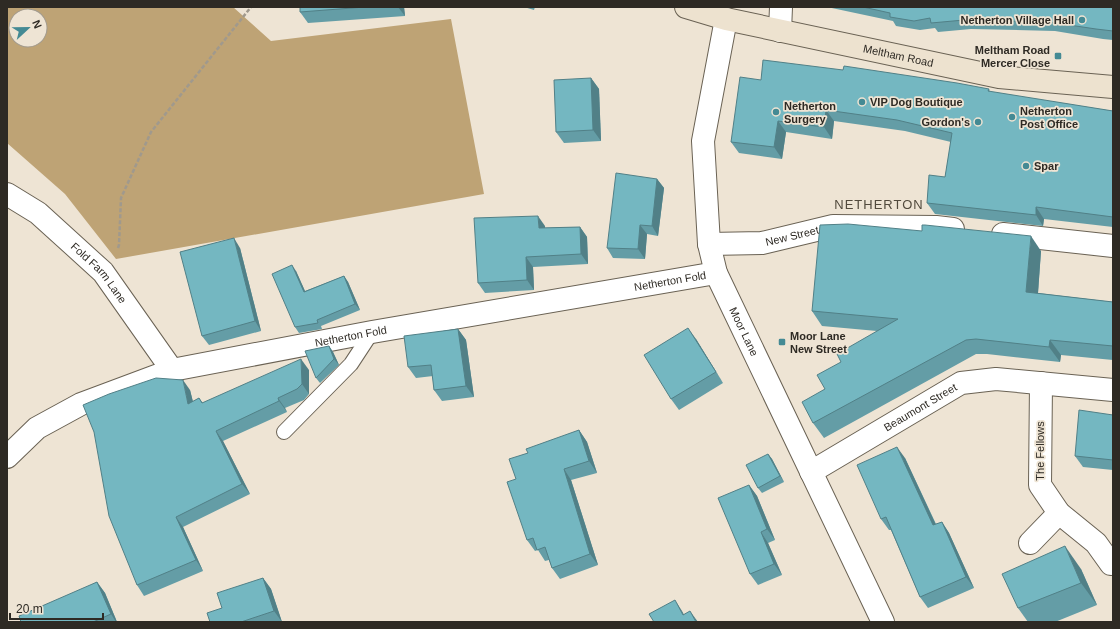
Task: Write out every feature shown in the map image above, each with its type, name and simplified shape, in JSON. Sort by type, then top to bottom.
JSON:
[{"type":"main road","name":"Meltham Road","points":[[686,7],[726,19],[999,77],[1113,87]]},
{"type":"street","points":[[780,31],[781,7]]},
{"type":"street","name":"Moor Lane","points":[[726,19],[703,141],[709,244],[716,273],[883,622]]},
{"type":"street","name":"Fold Farm Lane","points":[[7,194],[38,214],[103,272],[172,370]]},
{"type":"street","name":"New Street","points":[[709,244],[762,243],[833,226],[936,227],[1113,246]]},
{"type":"street","name":"Netherton Fold","points":[[7,457],[37,428],[81,404],[172,370],[372,332],[716,273]]},
{"type":"street","name":"Beaumont Street","points":[[811,472],[961,383],[996,379],[1113,390]]},
{"type":"street","name":"The Fellows","points":[[1041,383],[1040,485],[1060,513],[1096,543],[1111,564]]},
{"type":"street","points":[[1030,543],[1060,513]]},
{"type":"lane","points":[[284,432],[351,364],[372,332]]},
{"type":"path","points":[[103,272],[119,245],[121,198],[151,132],[251,7]]},
{"type":"shaded area","points":[[7,7],[233,7],[271,41],[451,19],[484,194],[116,259],[65,194],[7,143]]},
{"type":"building","points":[[300,7],[365,7],[300,12]]},
{"type":"building","points":[[863,7],[1113,7],[1113,31],[1049,22],[964,20],[931,23],[930,18],[914,21],[890,17],[890,13]]},
{"type":"building","points":[[763,60],[843,70],[844,66],[957,83],[989,89],[988,91],[1113,111],[1113,217],[1036,207],[1036,215],[927,203],[929,175],[945,177],[952,133],[897,120],[826,110],[824,127],[778,121],[774,147],[731,142],[740,77],[761,80]]},
{"type":"building","points":[[591,78],[593,130],[556,132],[554,80]]},
{"type":"building","points":[[616,173],[657,179],[652,226],[640,225],[638,249],[607,248]]},
{"type":"building","points":[[538,216],[539,228],[580,227],[581,254],[526,257],[527,280],[478,283],[474,218]]},
{"type":"building","points":[[848,224],[922,231],[922,225],[925,225],[1031,236],[1026,292],[1113,302],[1113,346],[1050,340],[1049,347],[976,339],[966,340],[813,423],[802,402],[825,389],[817,375],[841,362],[837,354],[898,319],[812,311],[820,225]]},
{"type":"building","points":[[234,238],[255,321],[202,336],[180,252]]},
{"type":"building","points":[[292,265],[304,292],[344,276],[355,304],[317,320],[318,323],[295,327],[272,274]]},
{"type":"building","points":[[688,328],[716,372],[671,399],[644,355]]},
{"type":"building","points":[[458,329],[466,386],[434,390],[431,365],[408,367],[404,336]]},
{"type":"building","points":[[329,346],[334,359],[316,378],[305,351]]},
{"type":"building","points":[[301,359],[302,384],[297,389],[278,398],[279,401],[216,431],[242,484],[176,517],[196,560],[137,585],[109,516],[94,432],[83,405],[109,394],[156,378],[183,380],[188,404],[199,398],[202,403]]},
{"type":"building","points":[[1079,410],[1113,415],[1113,460],[1075,456]]},
{"type":"building","points":[[579,430],[589,461],[564,469],[590,554],[552,568],[545,547],[537,550],[533,538],[527,540],[507,482],[516,479],[509,459],[528,453],[526,449]]},
{"type":"building","points":[[897,447],[933,525],[942,522],[966,577],[920,597],[886,517],[881,519],[857,465]]},
{"type":"building","points":[[768,454],[780,476],[758,488],[746,465]]},
{"type":"building","points":[[749,485],[767,529],[761,532],[774,564],[750,574],[718,498]]},
{"type":"building","points":[[1065,546],[1081,583],[1018,608],[1002,574]]},
{"type":"building","points":[[263,578],[274,611],[241,622],[210,622],[207,613],[222,608],[217,593]]},
{"type":"building","points":[[97,582],[111,614],[93,622],[21,622],[19,616]]},
{"type":"building","points":[[675,600],[683,615],[690,611],[696,622],[654,622],[649,614]]},
{"type":"place","name":"Netherton Village Hall","points":[[1082,20]]},
{"type":"place","name":"Meltham Road Mercer Close","points":[[1058,56]]},
{"type":"place","name":"VIP Dog Boutique","points":[[862,102]]},
{"type":"place","name":"Netherton Surgery","points":[[776,112]]},
{"type":"place","name":"Netherton Post Office","points":[[1012,117]]},
{"type":"place","name":"Gordon's","points":[[978,122]]},
{"type":"place","name":"Spar","points":[[1026,166]]},
{"type":"place","name":"Moor Lane New Street","points":[[782,342]]},
{"type":"district","name":"NETHERTON","points":[[879,204]]}]
